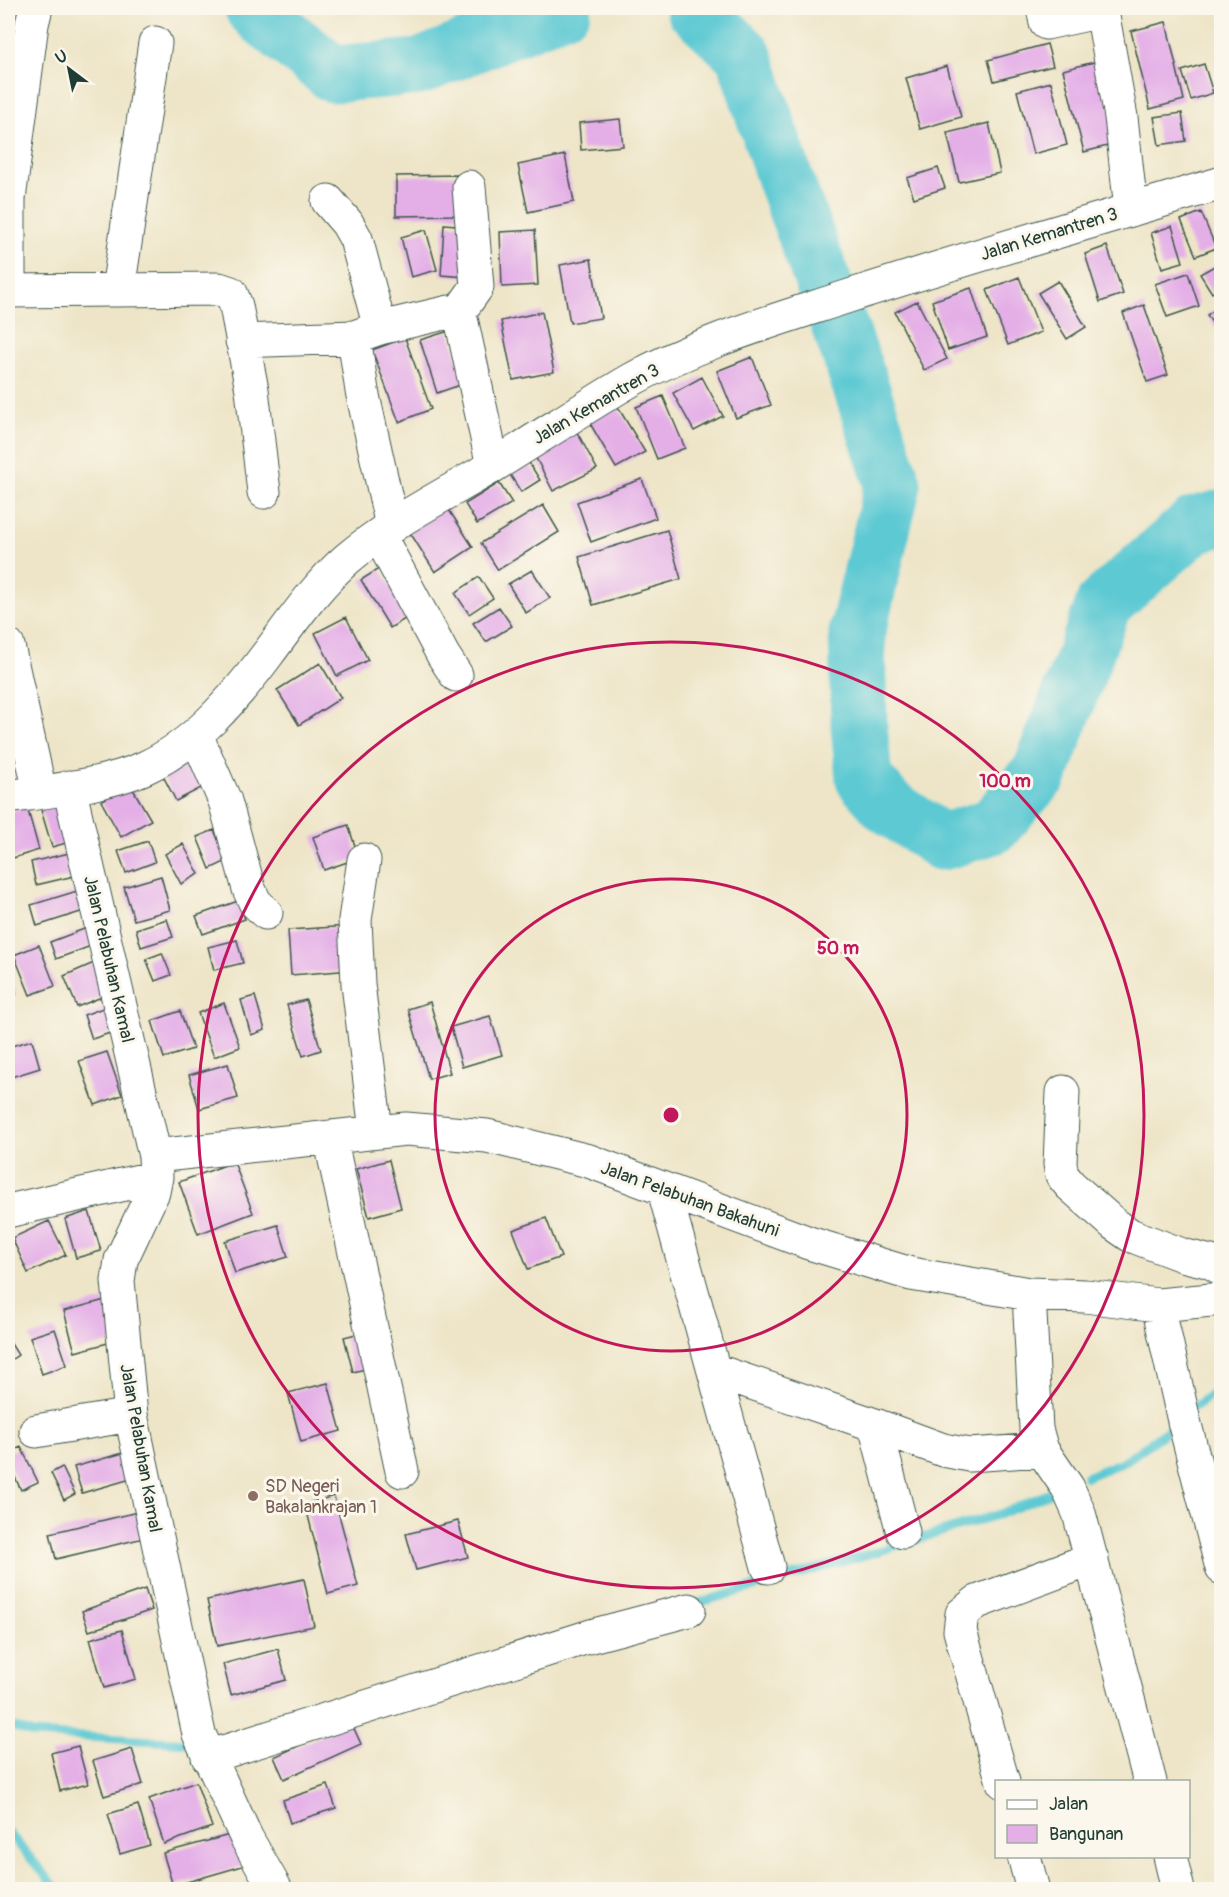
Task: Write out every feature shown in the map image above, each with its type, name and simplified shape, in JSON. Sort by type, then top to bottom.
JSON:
[{"type":"street","points":[[36,8],[9,199],[8,291],[219,289],[231,293],[234,298],[252,390],[264,492]]},
{"type":"street","points":[[1043,8],[1046,23],[1102,11],[1121,117],[1131,210]]},
{"type":"street","points":[[118,290],[155,43]]},
{"type":"street","name":"Jalan Kemantren 3","points":[[8,797],[117,777],[142,769],[168,756],[196,735],[240,689],[320,584],[351,556],[386,531],[566,419],[678,356],[718,340],[934,269],[1221,183]]},
{"type":"street","points":[[457,315],[477,287],[469,187]]},
{"type":"street","points":[[328,201],[356,239],[367,333],[362,391],[386,531],[443,655],[456,675]]},
{"type":"street","points":[[242,341],[367,333],[448,312],[457,315],[462,323],[493,466]]},
{"type":"street","name":"Jalan Pelabuhan Kamal","points":[[8,646],[55,789],[156,1166],[153,1192],[121,1260],[118,1281],[131,1415],[199,1734],[246,1838],[276,1890]]},
{"type":"street","points":[[196,735],[225,801],[252,895],[255,902],[266,913]]},
{"type":"street","points":[[364,860],[355,920],[358,984],[376,1131]]},
{"type":"street","points":[[1063,1092],[1060,1164],[1062,1175],[1070,1185],[1130,1235],[1211,1262],[1221,1269]]},
{"type":"street","name":"Jalan Pelabuhan Bakahuni","points":[[8,1211],[156,1166],[330,1137],[406,1129],[487,1137],[588,1161],[809,1243],[911,1274],[1029,1294],[1085,1296],[1158,1305],[1221,1299]]},
{"type":"street","points":[[330,1137],[402,1471]]},
{"type":"street","points":[[664,1190],[768,1567]]},
{"type":"street","points":[[1029,1294],[1036,1429],[1042,1450],[1068,1488],[1080,1513],[1149,1780]]},
{"type":"street","points":[[1158,1305],[1221,1568]]},
{"type":"street","points":[[714,1370],[943,1450],[969,1455],[1042,1450]]},
{"type":"street","points":[[36,1431],[131,1415]]},
{"type":"street","points":[[875,1425],[903,1532]]},
{"type":"street","points":[[1002,1780],[960,1631],[963,1614],[976,1602],[1092,1559]]},
{"type":"street","points":[[208,1757],[591,1636],[689,1611]]},
{"type":"street","points":[[1170,1858],[1178,1890]]},
{"type":"building","points":[[1166,22],[1184,100],[1150,109],[1131,31]]},
{"type":"building","points":[[1047,44],[1053,66],[994,81],[988,60]]},
{"type":"building","points":[[1098,61],[1119,143],[1084,152],[1063,70]]},
{"type":"building","points":[[1204,64],[1213,93],[1191,100],[1182,71]]},
{"type":"building","points":[[947,66],[961,117],[920,129],[906,78]]},
{"type":"building","points":[[1051,82],[1067,145],[1033,154],[1017,91]]},
{"type":"building","points":[[1182,113],[1186,141],[1159,145],[1154,117]]},
{"type":"building","points":[[620,119],[623,146],[581,150],[579,123]]},
{"type":"building","points":[[989,123],[1000,173],[959,182],[947,133]]},
{"type":"building","points":[[565,155],[574,202],[528,212],[518,165]]},
{"type":"building","points":[[938,168],[945,188],[914,198],[907,178]]},
{"type":"building","points":[[460,175],[460,215],[396,216],[396,176]]},
{"type":"building","points":[[1201,212],[1216,248],[1196,256],[1181,220]]},
{"type":"building","points":[[444,224],[469,226],[466,277],[441,275]]},
{"type":"building","points":[[1172,226],[1183,262],[1162,268],[1151,233]]},
{"type":"building","points":[[426,230],[437,270],[411,277],[401,237]]},
{"type":"building","points":[[535,230],[538,285],[502,287],[500,232]]},
{"type":"building","points":[[1107,246],[1123,294],[1100,302],[1085,254]]},
{"type":"building","points":[[591,259],[601,318],[570,323],[560,265]]},
{"type":"building","points":[[1218,264],[1222,269],[1222,287],[1212,293],[1200,274]]},
{"type":"building","points":[[1188,273],[1199,306],[1167,317],[1155,284]]},
{"type":"building","points":[[1019,277],[1041,332],[1008,345],[987,290]]},
{"type":"building","points":[[1058,281],[1086,327],[1067,339],[1038,293]]},
{"type":"building","points":[[971,288],[987,337],[948,350],[932,301]]},
{"type":"building","points":[[917,301],[947,359],[924,370],[895,312]]},
{"type":"building","points":[[1144,305],[1168,375],[1147,382],[1123,313]]},
{"type":"building","points":[[1222,305],[1222,338],[1207,315]]},
{"type":"building","points":[[542,312],[554,372],[513,380],[501,321]]},
{"type":"building","points":[[449,331],[466,383],[437,393],[420,340]]},
{"type":"building","points":[[405,338],[431,409],[399,422],[372,350]]},
{"type":"building","points":[[752,357],[771,405],[736,418],[717,371]]},
{"type":"building","points":[[702,377],[723,416],[694,431],[673,393]]},
{"type":"building","points":[[663,396],[685,448],[657,459],[636,407]]},
{"type":"building","points":[[616,404],[645,452],[616,468],[588,420]]},
{"type":"building","points":[[577,432],[597,469],[553,491],[534,454]]},
{"type":"building","points":[[526,458],[540,480],[521,492],[507,470]]},
{"type":"building","points":[[642,479],[656,518],[591,542],[577,502]]},
{"type":"building","points":[[499,483],[512,503],[477,524],[465,504]]},
{"type":"building","points":[[543,505],[559,532],[498,570],[481,543]]},
{"type":"building","points":[[447,507],[473,547],[435,572],[409,531]]},
{"type":"building","points":[[667,530],[681,579],[593,605],[579,557]]},
{"type":"building","points":[[380,568],[410,616],[390,628],[361,580]]},
{"type":"building","points":[[532,570],[550,598],[526,613],[508,584]]},
{"type":"building","points":[[479,577],[493,598],[469,614],[455,593]]},
{"type":"building","points":[[499,607],[512,626],[486,642],[473,623]]},
{"type":"building","points":[[346,617],[368,660],[337,676],[315,633]]},
{"type":"building","points":[[320,663],[341,698],[299,725],[277,690]]},
{"type":"building","points":[[188,754],[205,786],[176,801],[159,768]]},
{"type":"building","points":[[130,784],[151,820],[121,837],[101,801]]},
{"type":"building","points":[[62,803],[73,841],[52,847],[41,810]]},
{"type":"building","points":[[27,807],[39,850],[13,858],[8,840],[8,812]]},
{"type":"building","points":[[348,825],[359,858],[324,870],[313,837]]},
{"type":"building","points":[[214,830],[227,861],[210,869],[197,837]]},
{"type":"building","points":[[148,841],[155,862],[126,873],[118,851]]},
{"type":"building","points":[[183,844],[199,874],[181,884],[165,854]]},
{"type":"building","points":[[82,850],[87,873],[36,885],[31,862]]},
{"type":"building","points":[[161,876],[170,910],[134,920],[124,887]]},
{"type":"building","points":[[84,889],[90,909],[37,926],[31,905]]},
{"type":"building","points":[[238,901],[245,919],[203,934],[196,916]]},
{"type":"building","points":[[167,919],[173,937],[141,947],[136,929]]},
{"type":"building","points":[[92,926],[99,943],[56,959],[50,942]]},
{"type":"building","points":[[349,926],[352,970],[291,975],[288,930]]},
{"type":"building","points":[[237,940],[243,963],[214,970],[208,947]]},
{"type":"building","points":[[39,945],[55,986],[30,995],[14,955]]},
{"type":"building","points":[[162,953],[171,975],[155,981],[146,959]]},
{"type":"building","points":[[96,962],[109,994],[77,1007],[64,976]]},
{"type":"building","points":[[11,980],[16,994],[8,997],[8,981]]},
{"type":"building","points":[[255,996],[265,1030],[251,1035],[241,1000]]},
{"type":"building","points":[[306,1000],[321,1050],[303,1056],[287,1005]]},
{"type":"building","points":[[430,1002],[450,1073],[429,1079],[408,1009]]},
{"type":"building","points":[[224,1003],[240,1047],[214,1057],[198,1013]]},
{"type":"building","points":[[111,1005],[119,1030],[92,1039],[84,1015]]},
{"type":"building","points":[[180,1011],[193,1049],[164,1058],[152,1021]]},
{"type":"building","points":[[490,1016],[502,1055],[462,1067],[451,1027]]},
{"type":"building","points":[[32,1040],[40,1068],[8,1078],[8,1047]]},
{"type":"building","points":[[107,1052],[122,1095],[95,1105],[79,1061]]},
{"type":"building","points":[[228,1064],[238,1098],[199,1109],[189,1075]]},
{"type":"building","points":[[389,1160],[401,1208],[369,1217],[356,1169]]},
{"type":"building","points":[[234,1162],[253,1213],[198,1234],[179,1182]]},
{"type":"building","points":[[89,1211],[101,1251],[76,1258],[65,1219]]},
{"type":"building","points":[[546,1218],[561,1257],[528,1269],[513,1230]]},
{"type":"building","points":[[49,1221],[66,1255],[28,1273],[12,1238]]},
{"type":"building","points":[[278,1225],[288,1257],[235,1273],[225,1241]]},
{"type":"building","points":[[105,1300],[115,1341],[75,1352],[64,1311]]},
{"type":"building","points":[[55,1329],[67,1365],[42,1374],[30,1337]]},
{"type":"building","points":[[368,1331],[377,1366],[353,1372],[344,1337]]},
{"type":"building","points":[[8,1339],[18,1355],[8,1362]]},
{"type":"building","points":[[328,1383],[341,1431],[301,1442],[288,1393]]},
{"type":"building","points":[[21,1447],[38,1482],[21,1490],[8,1462],[8,1453]]},
{"type":"building","points":[[123,1453],[131,1479],[82,1493],[74,1467]]},
{"type":"building","points":[[62,1467],[75,1494],[64,1500],[51,1473]]},
{"type":"building","points":[[334,1496],[358,1586],[328,1594],[305,1504]]},
{"type":"building","points":[[138,1512],[144,1538],[56,1559],[50,1533]]},
{"type":"building","points":[[458,1521],[468,1557],[416,1570],[406,1534]]},
{"type":"building","points":[[304,1579],[314,1626],[217,1646],[207,1600]]},
{"type":"building","points":[[145,1589],[152,1610],[89,1631],[82,1611]]},
{"type":"building","points":[[122,1630],[136,1679],[104,1688],[90,1639]]},
{"type":"building","points":[[278,1649],[286,1680],[231,1695],[223,1664]]},
{"type":"building","points":[[351,1722],[361,1744],[284,1779],[274,1757]]},
{"type":"building","points":[[78,1746],[88,1784],[60,1791],[51,1753]]},
{"type":"building","points":[[132,1749],[143,1784],[104,1796],[93,1761]]},
{"type":"building","points":[[196,1782],[212,1827],[164,1844],[149,1799]]},
{"type":"building","points":[[328,1785],[336,1808],[290,1823],[283,1800]]},
{"type":"building","points":[[138,1805],[150,1845],[120,1854],[108,1814]]},
{"type":"building","points":[[237,1833],[246,1865],[173,1886],[163,1853]]},
{"type":"waterway","points":[[253,8],[333,74],[419,67],[563,8]]},
{"type":"waterway","points":[[694,8],[744,55],[786,182],[851,357],[893,484],[857,633],[859,725],[864,779],[887,805],[942,842],[993,826],[1040,773],[1104,604],[1194,525],[1222,518]]},
{"type":"waterway","points":[[1196,1406],[1222,1385]]},
{"type":"waterway","points":[[1086,1477],[1127,1460],[1176,1424]]},
{"type":"waterway","points":[[691,1605],[1003,1513],[1055,1491]]},
{"type":"waterway","points":[[8,1725],[33,1734],[190,1743]]},
{"type":"waterway","points":[[8,1832],[58,1890]]},
{"type":"place","name":"SD Negeri Bakalankrajan 1","points":[[253,1496]]}]
